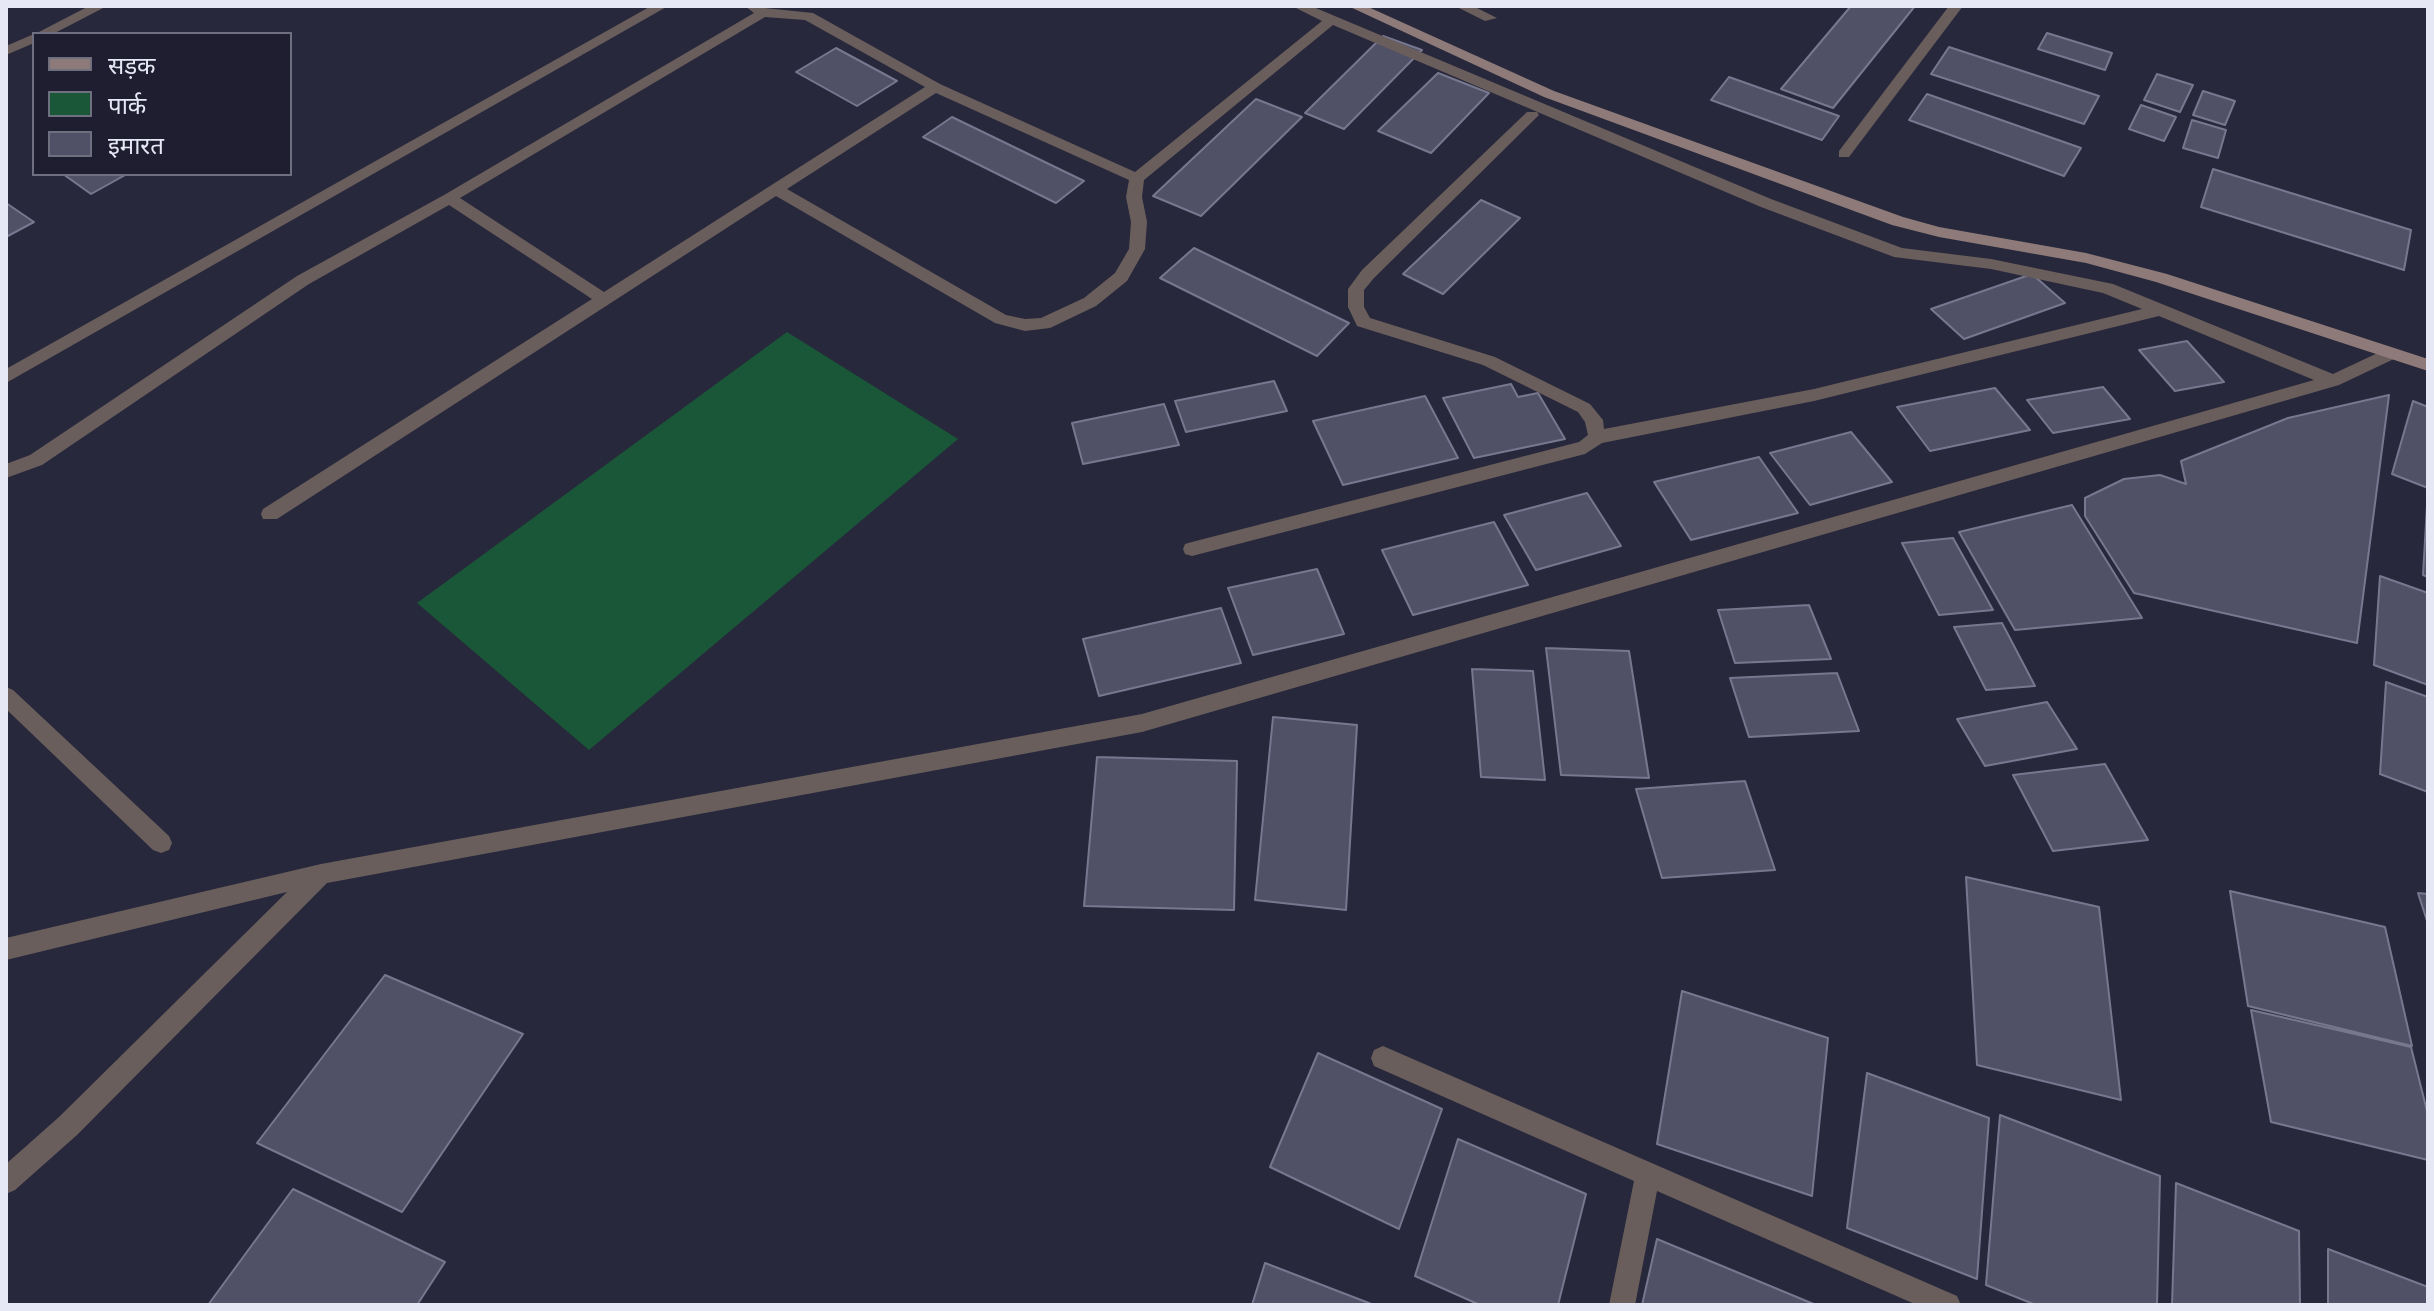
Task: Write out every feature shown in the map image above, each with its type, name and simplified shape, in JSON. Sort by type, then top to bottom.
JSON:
[{"type":"street","points":[[46,32],[100,6]]},
{"type":"street","points":[[6,377],[661,6]]},
{"type":"street","points":[[1299,6],[1766,203],[1900,253],[1991,264],[2092,285],[2333,381]]},
{"type":"street","points":[[1355,6],[1549,94],[1898,221],[1939,232],[2116,266],[2428,365]]},
{"type":"street","points":[[1462,6],[1490,18]]},
{"type":"street","points":[[1844,154],[1956,6]]},
{"type":"street","points":[[6,471],[36,460],[303,280],[449,198],[758,10],[808,16],[935,87],[1137,178]]},
{"type":"street","points":[[776,189],[1001,319],[1025,325],[1044,324],[1090,302],[1121,277],[1137,249],[1139,222],[1134,197],[1137,178],[1331,20]]},
{"type":"street","points":[[6,51],[32,39]]},
{"type":"street","points":[[270,514],[935,87]]},
{"type":"street","points":[[1532,115],[1368,274],[1356,289],[1356,307],[1363,322],[1489,361],[1584,408],[1594,420],[1597,437]]},
{"type":"street","points":[[449,198],[604,299]]},
{"type":"street","points":[[1192,549],[1585,447],[1597,437],[1814,395],[2159,310]]},
{"type":"street","points":[[6,949],[321,874],[1142,723],[2333,381],[2390,354]]},
{"type":"street","points":[[6,696],[161,843]]},
{"type":"street","points":[[6,1181],[68,1126],[321,874]]},
{"type":"street","points":[[1383,1058],[1948,1305]]},
{"type":"street","points":[[1622,1305],[1648,1174]]},
{"type":"green space","points":[[787,332],[958,439],[589,750],[417,603]]},
{"type":"building","points":[[1851,6],[1915,6],[1833,108],[1781,89]]},
{"type":"building","points":[[2047,33],[2112,53],[2105,70],[2038,49]]},
{"type":"building","points":[[1383,36],[1422,50],[1344,129],[1305,113]]},
{"type":"building","points":[[1949,47],[2099,96],[2084,124],[1931,74]]},
{"type":"building","points":[[836,48],[897,81],[857,106],[796,72]]},
{"type":"building","points":[[1438,73],[1489,93],[1431,153],[1378,131]]},
{"type":"building","points":[[2157,74],[2193,85],[2180,112],[2144,100]]},
{"type":"building","points":[[1729,77],[1839,116],[1822,140],[1711,100]]},
{"type":"building","points":[[2203,91],[2235,101],[2225,125],[2193,115]]},
{"type":"building","points":[[1927,94],[2081,148],[2064,176],[1909,120]]},
{"type":"building","points":[[1256,99],[1302,117],[1201,216],[1153,196]]},
{"type":"building","points":[[2141,105],[2176,117],[2164,141],[2129,129]]},
{"type":"building","points":[[952,117],[1084,181],[1056,203],[923,137]]},
{"type":"building","points":[[2192,120],[2226,130],[2218,158],[2183,148]]},
{"type":"building","points":[[2213,169],[2411,230],[2404,270],[2201,207]]},
{"type":"building","points":[[66,176],[123,176],[91,194]]},
{"type":"building","points":[[1481,200],[1520,218],[1443,294],[1403,274]]},
{"type":"building","points":[[6,203],[34,222],[6,237]]},
{"type":"building","points":[[1194,248],[1349,323],[1317,356],[1160,278]]},
{"type":"building","points":[[2032,274],[2065,303],[1964,339],[1931,309]]},
{"type":"building","points":[[2187,341],[2224,382],[2175,391],[2139,350]]},
{"type":"building","points":[[1274,381],[1287,411],[1186,432],[1175,401]]},
{"type":"building","points":[[1511,384],[1518,397],[1538,393],[1565,439],[1474,458],[1443,398]]},
{"type":"building","points":[[2103,387],[2130,419],[2053,433],[2027,400]]},
{"type":"building","points":[[1995,388],[2030,430],[1930,451],[1897,407]]},
{"type":"building","points":[[2389,395],[2357,643],[2134,593],[2085,516],[2085,498],[2124,479],[2160,475],[2186,484],[2181,461],[2288,418]]},
{"type":"building","points":[[1425,396],[1458,458],[1343,485],[1313,421]]},
{"type":"building","points":[[2413,401],[2428,407],[2428,488],[2392,474]]},
{"type":"building","points":[[1164,404],[1179,445],[1083,464],[1072,423]]},
{"type":"building","points":[[1851,432],[1892,482],[1810,505],[1770,453]]},
{"type":"building","points":[[1759,457],[1798,513],[1691,540],[1654,482]]},
{"type":"building","points":[[1587,493],[1621,546],[1536,570],[1504,515]]},
{"type":"building","points":[[2072,505],[2142,618],[2015,630],[1959,532]]},
{"type":"building","points":[[2428,507],[2428,577],[2423,575]]},
{"type":"building","points":[[1494,522],[1528,585],[1413,615],[1382,550]]},
{"type":"building","points":[[1953,538],[1993,610],[1939,615],[1902,543]]},
{"type":"building","points":[[1317,569],[1344,634],[1253,655],[1228,588]]},
{"type":"building","points":[[2380,576],[2428,593],[2428,685],[2374,665]]},
{"type":"building","points":[[1809,605],[1831,659],[1735,663],[1718,610]]},
{"type":"building","points":[[1221,608],[1241,663],[1099,696],[1083,639]]},
{"type":"building","points":[[2002,623],[2035,686],[1986,690],[1954,627]]},
{"type":"building","points":[[1546,648],[1629,651],[1649,778],[1561,775]]},
{"type":"building","points":[[1472,669],[1533,671],[1545,780],[1481,777]]},
{"type":"building","points":[[1837,673],[1859,731],[1749,737],[1730,678]]},
{"type":"building","points":[[2386,682],[2428,697],[2428,792],[2380,774]]},
{"type":"building","points":[[2047,702],[2077,749],[1985,766],[1957,719]]},
{"type":"building","points":[[1273,717],[1357,725],[1346,910],[1255,900]]},
{"type":"building","points":[[1097,757],[1237,761],[1234,910],[1084,906]]},
{"type":"building","points":[[2105,764],[2148,840],[2053,851],[2013,775]]},
{"type":"building","points":[[1745,781],[1775,870],[1662,878],[1636,789]]},
{"type":"building","points":[[1966,877],[2099,907],[2121,1100],[1977,1065]]},
{"type":"building","points":[[2230,891],[2385,927],[2412,1046],[2248,1006]]},
{"type":"building","points":[[2418,893],[2428,894],[2428,924]]},
{"type":"building","points":[[385,975],[523,1034],[402,1212],[257,1143]]},
{"type":"building","points":[[1682,991],[1828,1038],[1812,1196],[1657,1144]]},
{"type":"building","points":[[2251,1010],[2411,1047],[2428,1115],[2428,1160],[2271,1122]]},
{"type":"building","points":[[1318,1053],[1442,1109],[1399,1229],[1270,1167]]},
{"type":"building","points":[[1867,1073],[1989,1118],[1977,1279],[1847,1228]]},
{"type":"building","points":[[2000,1115],[2160,1176],[2157,1305],[2036,1305],[1986,1285]]},
{"type":"building","points":[[1458,1139],[1586,1194],[1558,1305],[1480,1305],[1415,1276]]},
{"type":"building","points":[[2176,1183],[2299,1231],[2300,1305],[2172,1305]]},
{"type":"building","points":[[293,1189],[445,1262],[417,1305],[208,1305]]},
{"type":"building","points":[[1657,1239],[1816,1305],[1642,1305]]},
{"type":"building","points":[[2328,1249],[2428,1287],[2428,1305],[2328,1305]]},
{"type":"building","points":[[1265,1263],[1374,1305],[1252,1305]]}]
